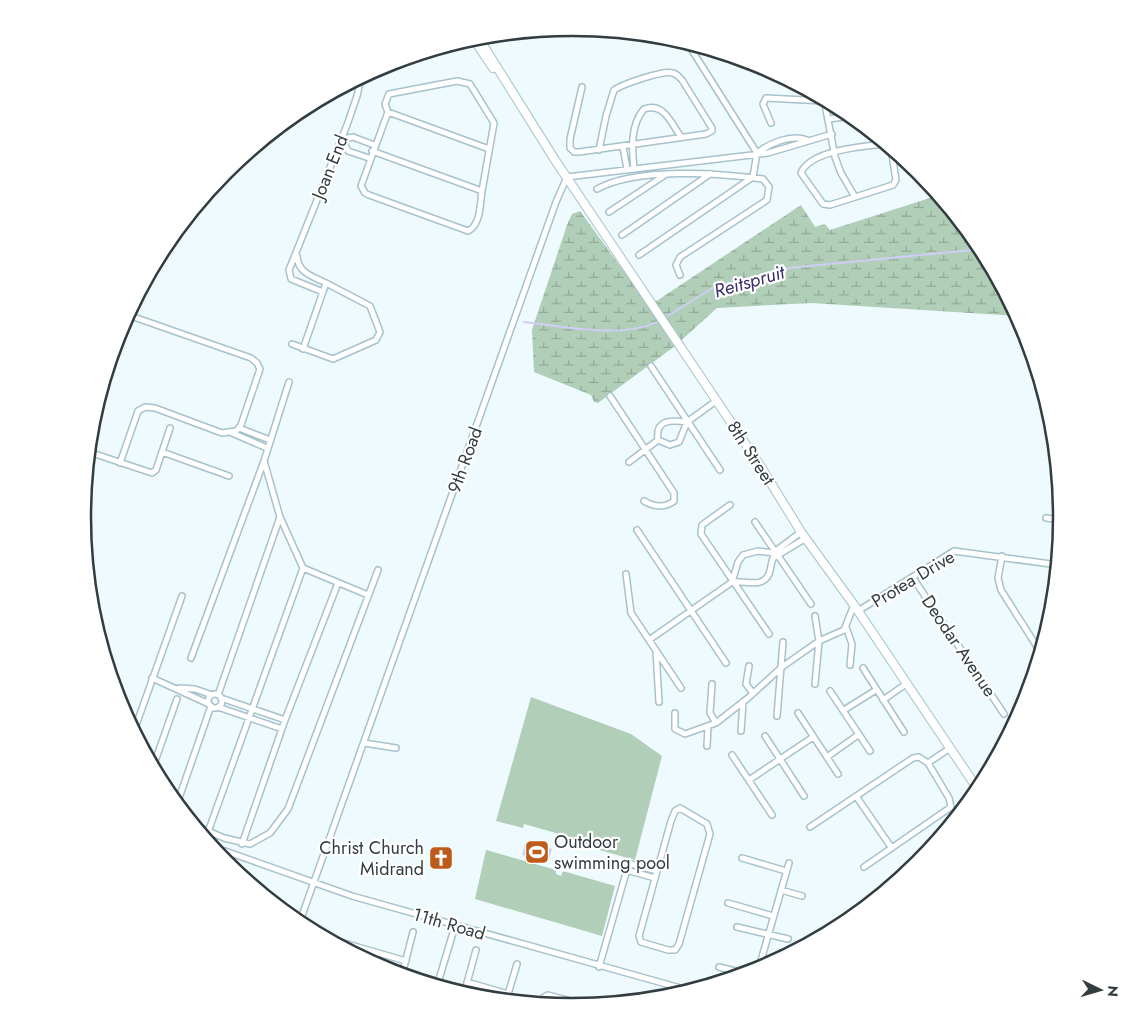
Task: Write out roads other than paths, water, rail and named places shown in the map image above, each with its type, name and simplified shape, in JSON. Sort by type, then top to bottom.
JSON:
[{"type":"street","name":"8th Street","points":[[483,44],[525,114],[804,535],[856,608],[974,783]]},
{"type":"street","name":"8th Street","points":[[478,45],[512,98],[525,114]]},
{"type":"street","points":[[639,255],[754,177],[757,153],[693,52]]},
{"type":"street","points":[[582,87],[574,118],[570,148],[575,152],[599,150],[624,147],[706,134],[712,131],[712,128],[682,80],[678,75],[669,72],[625,84],[614,90],[599,150]]},
{"type":"street","points":[[457,81],[466,82],[473,87],[492,119],[493,130],[474,227],[468,231],[463,230],[365,193],[361,186],[369,158],[388,112],[386,98],[392,92],[457,81]]},
{"type":"street","name":"Joan End","points":[[298,282],[291,279],[288,274],[297,255],[333,156],[342,139],[359,86]]},
{"type":"street","points":[[771,123],[763,104],[766,98],[810,100]]},
{"type":"street","points":[[634,169],[632,145],[639,117],[644,109],[651,106],[661,108],[681,137]]},
{"type":"street","points":[[826,109],[834,152],[841,173],[855,197]]},
{"type":"street","points":[[388,112],[490,149]]},
{"type":"street","points":[[829,119],[841,117]]},
{"type":"street","points":[[567,177],[768,153],[832,134]]},
{"type":"street","points":[[369,158],[348,150],[342,139],[353,137],[374,145]]},
{"type":"street","points":[[757,153],[765,147],[790,138],[807,140]]},
{"type":"street","points":[[877,145],[820,156],[802,170],[802,176],[826,205],[895,183],[892,158]]},
{"type":"street","points":[[624,147],[627,169]]},
{"type":"street","points":[[372,151],[482,191]]},
{"type":"street","points":[[597,188],[610,182],[666,174],[754,177],[767,182],[769,192],[767,200],[680,257],[676,265],[680,275]]},
{"type":"street","points":[[609,212],[666,174]]},
{"type":"street","points":[[622,235],[710,174]]},
{"type":"street","name":"9th Road","points":[[302,916],[556,202],[567,177]]},
{"type":"street","points":[[292,344],[336,359],[379,337],[380,332],[370,306],[302,271],[297,263],[297,255]]},
{"type":"street","points":[[302,271],[298,282],[323,292]]},
{"type":"street","points":[[303,349],[326,283]]},
{"type":"street","points":[[135,318],[251,358],[258,363],[259,375],[240,428],[232,433]]},
{"type":"street","points":[[651,366],[720,470]]},
{"type":"street","points":[[192,658],[264,461],[289,382]]},
{"type":"street","points":[[610,396],[674,493],[675,499],[670,504],[659,506],[644,501]]},
{"type":"street","points":[[658,440],[670,445],[679,442],[687,422],[716,400]]},
{"type":"street","points":[[120,464],[138,411],[145,407],[155,408],[222,433],[232,433],[267,448]]},
{"type":"street","points":[[658,440],[658,428],[664,422],[672,420],[687,422]]},
{"type":"street","points":[[95,454],[152,473],[170,428]]},
{"type":"street","points":[[240,428],[270,440]]},
{"type":"street","points":[[629,462],[658,440]]},
{"type":"street","points":[[162,452],[229,476]]},
{"type":"street","points":[[264,461],[280,517],[303,568],[368,595]]},
{"type":"street","points":[[730,505],[702,525],[700,530],[732,582],[769,634]]},
{"type":"street","points":[[218,706],[221,704],[217,696],[280,517]]},
{"type":"street","points":[[1046,518],[1054,519]]},
{"type":"street","points":[[755,522],[811,604]]},
{"type":"street","points":[[637,530],[726,663]]},
{"type":"street","points":[[649,640],[732,582],[760,582],[768,575],[776,554],[804,535]]},
{"type":"street","points":[[732,582],[738,562],[743,555],[752,551],[776,554]]},
{"type":"street","name":"Protea Drive","points":[[856,608],[913,578],[954,551],[1052,563]]},
{"type":"street","points":[[1002,556],[998,578],[1001,590],[1036,645]]},
{"type":"street","points":[[208,831],[303,568]]},
{"type":"street","points":[[209,832],[242,844],[250,844],[266,836],[292,802],[378,570]]},
{"type":"street","points":[[626,574],[631,613],[681,688]]},
{"type":"street","name":"Deodar Avenue","points":[[913,578],[1004,714]]},
{"type":"street","points":[[242,844],[285,720],[338,583]]},
{"type":"street","points":[[137,722],[182,596]]},
{"type":"street","points":[[675,713],[674,729],[685,734],[716,723],[782,667],[820,641],[839,633],[846,627],[856,608]]},
{"type":"street","points":[[815,616],[820,641],[815,684]]},
{"type":"street","points":[[846,627],[852,644],[850,665]]},
{"type":"street","points":[[777,716],[783,642]]},
{"type":"street","points":[[656,651],[659,702]]},
{"type":"street","points":[[749,666],[746,684],[753,693]]},
{"type":"street","points":[[863,668],[904,732]]},
{"type":"street","points":[[152,678],[178,688],[192,698],[282,729]]},
{"type":"street","points":[[712,684],[710,713],[716,723]]},
{"type":"street","points":[[884,700],[906,684]]},
{"type":"street","points":[[178,688],[195,689],[285,720]]},
{"type":"street","points":[[844,710],[876,690]]},
{"type":"street","points":[[830,691],[870,751]]},
{"type":"street","points":[[180,795],[210,705],[208,698],[217,696]]},
{"type":"street","points":[[156,758],[177,699]]},
{"type":"street","points":[[741,731],[743,702]]},
{"type":"street","points":[[798,713],[838,774]]},
{"type":"street","points":[[707,746],[708,727]]},
{"type":"street","points":[[827,758],[858,735]]},
{"type":"street","points":[[765,736],[804,796]]},
{"type":"street","points":[[749,780],[813,737]]},
{"type":"street","points":[[364,743],[396,748]]},
{"type":"street","points":[[928,763],[950,748]]},
{"type":"street","points":[[732,756],[772,815]]},
{"type":"street","points":[[810,827],[913,758],[919,757],[928,763],[949,798],[951,807],[891,847],[864,868]]},
{"type":"street","points":[[856,796],[891,847]]},
{"type":"street","points":[[684,808],[707,824],[710,834],[680,940],[675,950],[660,948],[639,940],[644,914],[657,871],[671,821],[677,809],[684,808]]},
{"type":"street","name":"11th Road","points":[[226,852],[314,884],[455,926],[677,987]]},
{"type":"street","points":[[742,858],[786,871]]},
{"type":"street","points":[[761,960],[789,863]]},
{"type":"street","points":[[599,967],[626,870],[631,864],[657,871]]},
{"type":"street","points":[[626,870],[655,878]]},
{"type":"street","points":[[781,890],[802,896]]},
{"type":"street","points":[[728,902],[774,916]]},
{"type":"street","points":[[439,979],[455,926]]},
{"type":"street","points":[[737,926],[788,939]]},
{"type":"street","points":[[404,968],[413,932]]},
{"type":"street","points":[[355,946],[406,961]]},
{"type":"street","points":[[466,987],[476,950]]},
{"type":"street","points":[[467,982],[508,994],[517,964]]},
{"type":"street","points":[[718,967],[733,971]]},
{"type":"street","points":[[544,998],[548,995],[562,999]]},
{"type":"water","name":"Outdoor swimming pool","points":[[526,841],[552,849],[548,862],[522,855]]},
{"type":"waterway","name":"Reitspruit","points":[[664,318],[714,287],[789,268],[973,250]]},
{"type":"waterway","name":"Reitspruit","points":[[524,322],[594,330],[612,330],[646,326],[660,320]]},
{"type":"place","name":"Outdoor swimming pool","points":[[537,852]]},
{"type":"place","name":"Christ Church Midrand","points":[[441,858]]}]
